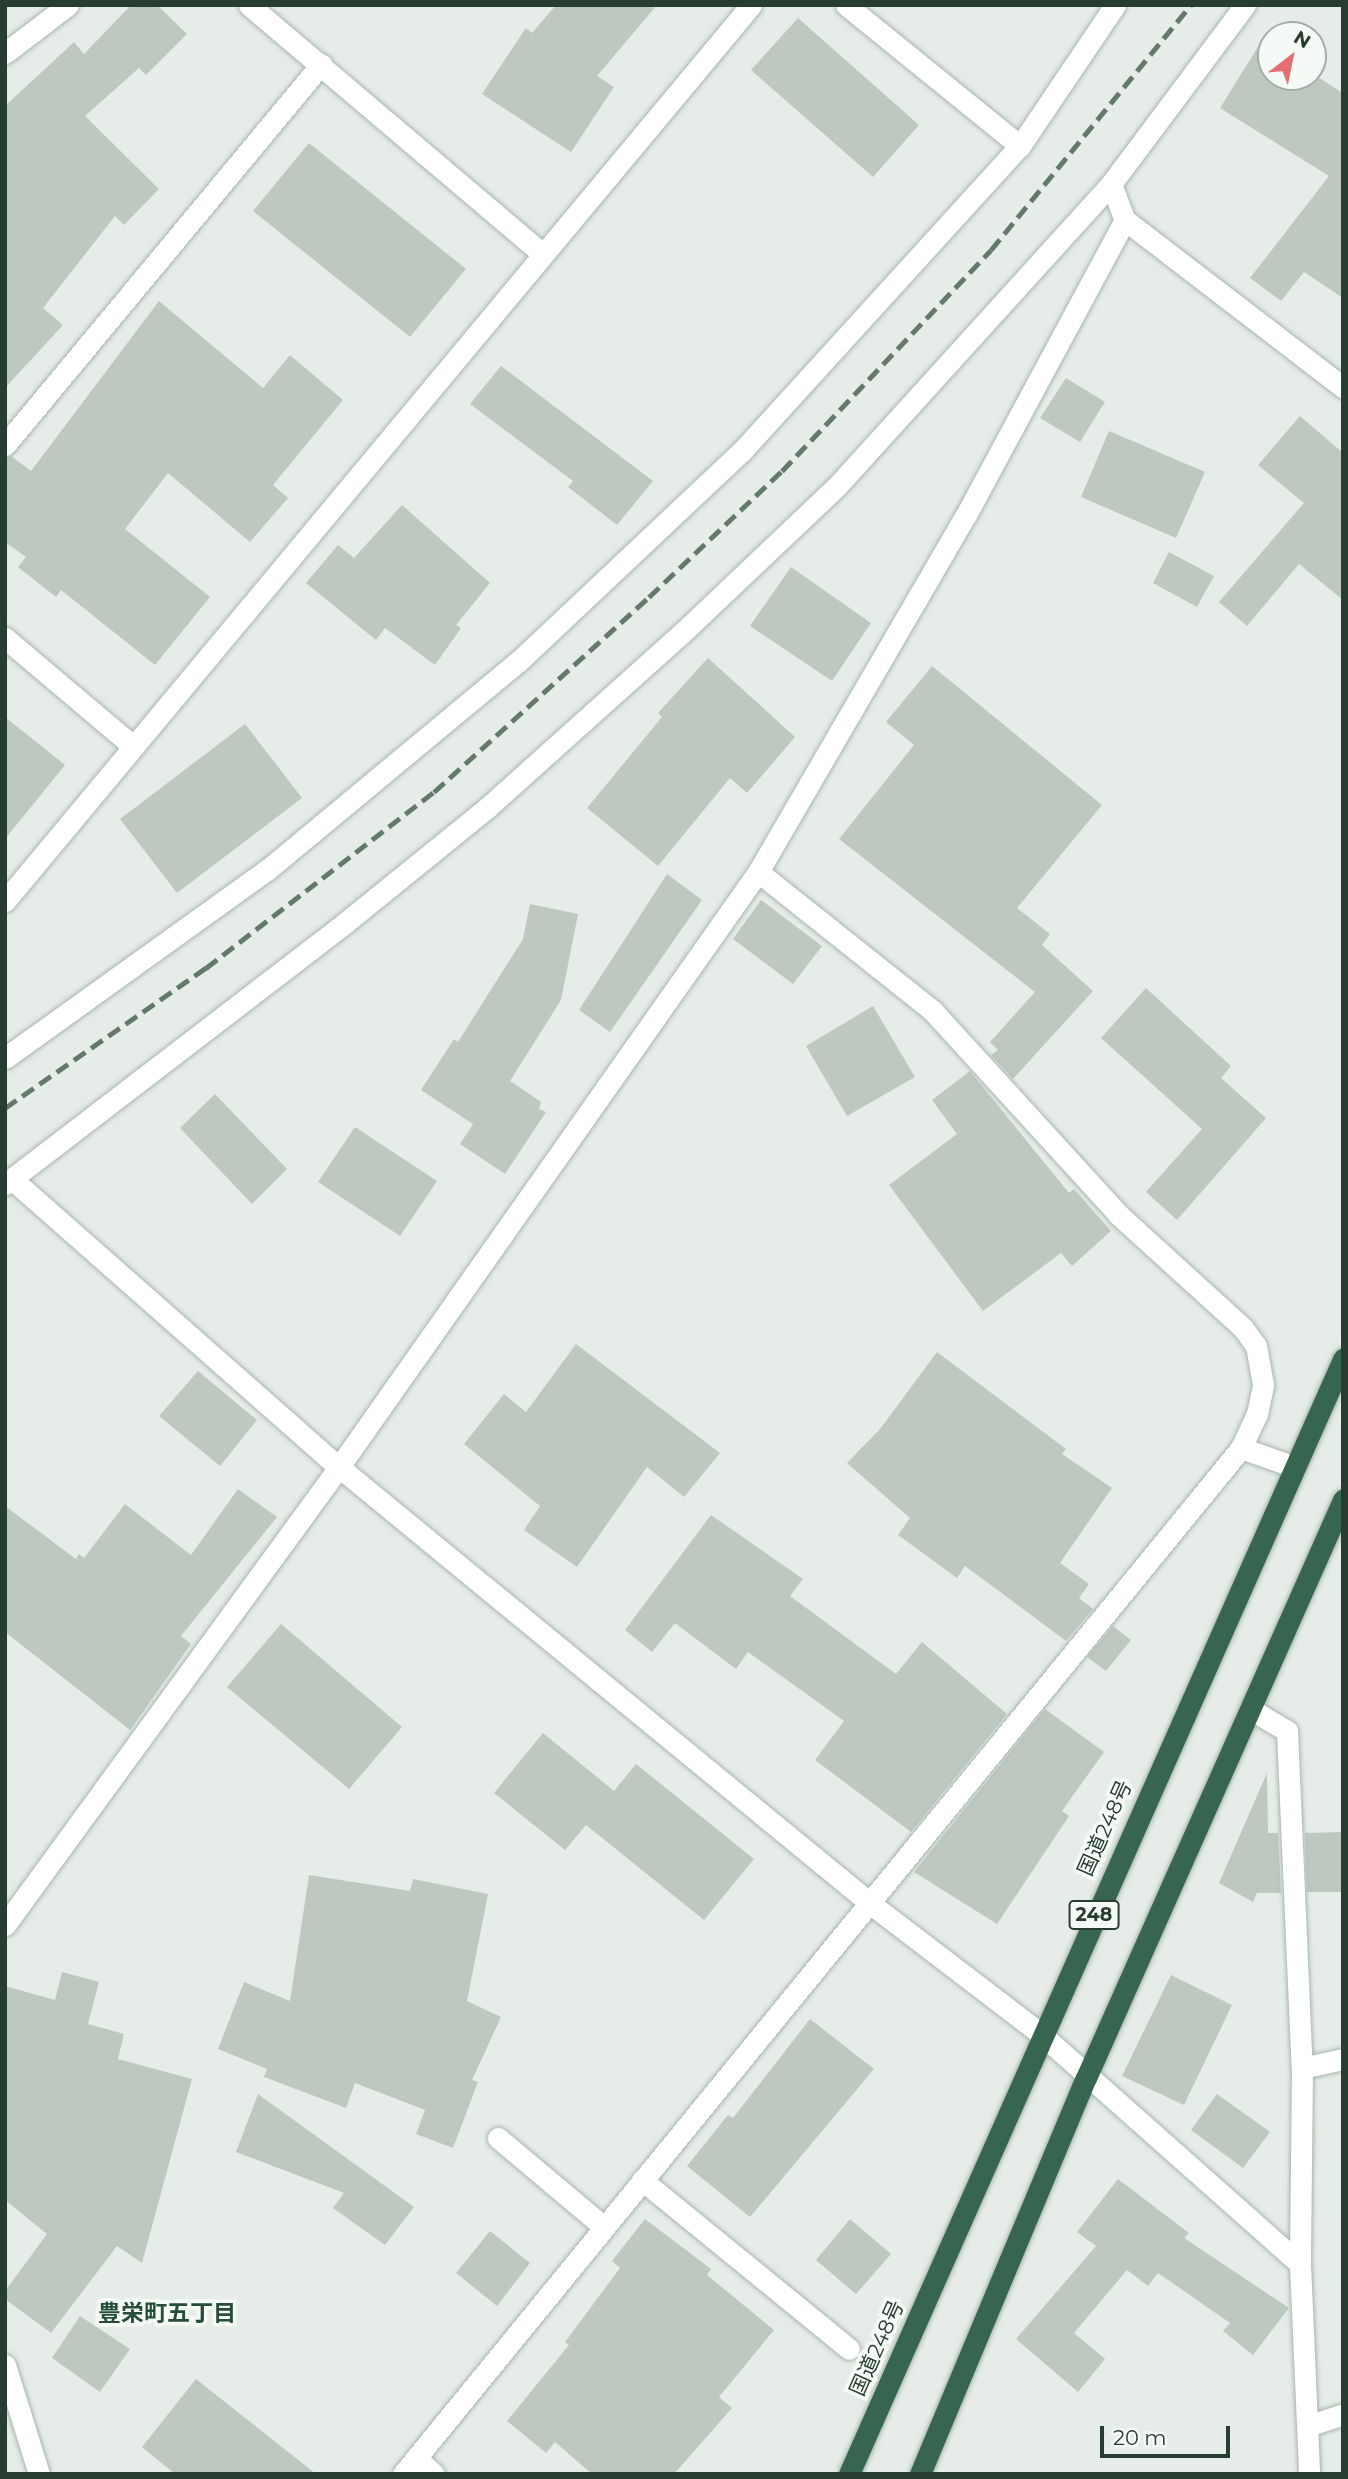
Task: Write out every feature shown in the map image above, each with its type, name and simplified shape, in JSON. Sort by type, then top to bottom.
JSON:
[{"type":"highway","name":"国道248号","points":[[849,2474],[1292,1466],[1343,1359]]},
{"type":"highway","name":"248","points":[[920,2474],[1086,2078],[1343,1500]]},
{"type":"street","points":[[5,53],[68,5]]},
{"type":"street","points":[[249,5],[543,254]]},
{"type":"street","points":[[5,901],[751,5]]},
{"type":"street","points":[[846,5],[1020,146]]},
{"type":"street","points":[[5,1058],[267,870],[519,661],[742,451],[1020,146],[1115,5]]},
{"type":"street","points":[[1245,5],[1111,184],[838,485],[613,697],[345,923],[9,1182],[339,1467],[871,1904],[1041,2034],[1086,2078],[1300,2264]]},
{"type":"street","points":[[5,445],[321,64]]},
{"type":"street","points":[[1111,184],[1125,219],[1343,387]]},
{"type":"street","points":[[5,1925],[339,1467],[758,873],[966,515],[1125,219]]},
{"type":"street","points":[[5,638],[134,746]]},
{"type":"street","points":[[434,2474],[410,2466],[1241,1448],[1257,1414],[1263,1385],[1256,1346],[1243,1328],[1119,1214],[933,1011],[758,873]]},
{"type":"street","points":[[1241,1448],[1292,1466]]},
{"type":"street","points":[[1250,1709],[1287,1731],[1302,2068],[1300,2264],[1310,2426],[1309,2474]]},
{"type":"street","points":[[1302,2068],[1343,2059]]},
{"type":"street","points":[[498,2138],[604,2227]]},
{"type":"street","points":[[642,2180],[849,2350]]},
{"type":"street","points":[[5,2365],[39,2474]]},
{"type":"street","points":[[1310,2426],[1343,2414]]},
{"type":"building","points":[[131,5],[157,5],[187,34],[146,75],[139,68],[85,116],[159,189],[124,225],[115,216],[43,308],[63,325],[5,388],[5,106],[74,42],[84,54]]},
{"type":"building","points":[[556,5],[657,5],[597,76],[614,87],[571,152],[482,94],[526,28],[532,33]]},
{"type":"building","points":[[798,18],[919,125],[873,177],[751,70]]},
{"type":"building","points":[[1257,48],[1257,91],[1327,91],[1327,83],[1343,93],[1343,298],[1304,272],[1281,301],[1250,278],[1329,176],[1220,108]]},
{"type":"building","points":[[309,143],[466,269],[410,337],[253,211]]},
{"type":"building","points":[[159,301],[263,388],[290,355],[343,400],[273,485],[288,498],[250,542],[168,473],[125,529],[210,597],[155,665],[61,590],[56,597],[18,567],[26,557],[5,542],[5,458],[11,456],[31,471]]},
{"type":"building","points":[[501,366],[653,481],[617,525],[568,487],[573,481],[470,404]]},
{"type":"building","points":[[1066,378],[1105,402],[1080,442],[1040,418]]},
{"type":"building","points":[[1300,416],[1343,453],[1343,600],[1299,564],[1247,626],[1219,602],[1304,503],[1258,465]]},
{"type":"building","points":[[1109,431],[1205,472],[1176,538],[1081,497]]},
{"type":"building","points":[[402,505],[490,583],[456,625],[461,628],[435,665],[385,628],[376,640],[306,583],[338,545],[354,558]]},
{"type":"building","points":[[1169,552],[1214,576],[1197,607],[1153,583]]},
{"type":"building","points":[[791,567],[871,623],[832,681],[750,626]]},
{"type":"building","points":[[708,658],[795,737],[747,793],[730,778],[658,866],[587,808],[662,717],[658,713]]},
{"type":"building","points":[[932,666],[1102,805],[1017,908],[1050,934],[1042,945],[1093,991],[1013,1079],[991,1055],[998,1050],[990,1042],[1035,992],[839,839],[914,745],[886,722]]},
{"type":"building","points":[[5,717],[65,765],[5,839]]},
{"type":"building","points":[[245,724],[302,798],[177,893],[120,819]]},
{"type":"building","points":[[667,874],[702,900],[610,1032],[579,1010]]},
{"type":"building","points":[[761,900],[822,946],[793,984],[733,939]]},
{"type":"building","points":[[530,904],[578,914],[561,1000],[510,1081],[541,1102],[539,1109],[546,1112],[505,1174],[460,1144],[473,1124],[421,1090],[454,1039],[458,1042],[523,939]]},
{"type":"building","points":[[1146,988],[1231,1066],[1221,1078],[1266,1118],[1177,1220],[1146,1192],[1202,1129],[1101,1038]]},
{"type":"building","points":[[873,1006],[915,1077],[847,1116],[806,1046]]},
{"type":"building","points":[[970,1071],[1069,1193],[1074,1189],[1111,1231],[1072,1266],[1061,1253],[983,1311],[889,1185],[957,1134],[932,1100]]},
{"type":"building","points":[[215,1094],[287,1169],[252,1204],[180,1128]]},
{"type":"building","points":[[355,1127],[437,1181],[400,1236],[318,1182]]},
{"type":"building","points":[[576,1344],[720,1453],[684,1497],[647,1467],[577,1567],[524,1530],[540,1506],[464,1444],[504,1394],[526,1412]]},
{"type":"building","points":[[937,1352],[1066,1449],[1062,1454],[1112,1488],[1060,1563],[1089,1584],[1079,1598],[1093,1609],[1066,1641],[965,1566],[957,1578],[898,1535],[910,1518],[847,1463],[880,1429]]},
{"type":"building","points":[[198,1371],[257,1420],[220,1466],[159,1416]]},
{"type":"building","points":[[238,1489],[277,1517],[181,1636],[191,1644],[130,1730],[5,1632],[5,1506],[76,1559],[79,1554],[84,1558],[125,1504],[191,1555]]},
{"type":"building","points":[[711,1515],[803,1579],[790,1596],[896,1674],[922,1642],[1007,1714],[911,1832],[815,1760],[844,1721],[748,1652],[736,1669],[675,1623],[652,1652],[625,1630]]},
{"type":"building","points":[[281,1624],[402,1727],[349,1789],[227,1687]]},
{"type":"building","points":[[1113,1626],[1131,1640],[1106,1671],[1087,1657]]},
{"type":"building","points":[[1045,1709],[1104,1752],[1062,1811],[1069,1816],[997,1924],[914,1872]]},
{"type":"building","points":[[543,1733],[614,1791],[636,1764],[754,1859],[704,1920],[586,1825],[565,1850],[494,1793]]},
{"type":"building","points":[[1267,1773],[1268,1833],[1278,1833],[1281,1893],[1257,1893],[1253,1902],[1219,1883]]},
{"type":"building","points":[[1343,1832],[1343,1892],[1307,1892],[1305,1833]]},
{"type":"building","points":[[309,1875],[410,1891],[413,1879],[488,1894],[467,2001],[501,2017],[472,2080],[478,2082],[453,2148],[416,2134],[425,2110],[355,2083],[346,2108],[264,2077],[267,2069],[218,2049],[244,1982],[290,2001]]},
{"type":"building","points":[[62,1972],[99,1982],[88,2024],[124,2034],[118,2059],[192,2079],[142,2263],[117,2246],[51,2333],[5,2299],[5,2291],[47,2234],[5,2200],[5,1986],[55,2000]]},
{"type":"building","points":[[1171,1975],[1232,2005],[1184,2105],[1122,2076]]},
{"type":"building","points":[[810,2019],[874,2069],[750,2217],[687,2166],[728,2115],[733,2118]]},
{"type":"building","points":[[258,2094],[414,2207],[385,2245],[333,2208],[344,2193],[236,2152]]},
{"type":"building","points":[[1217,2094],[1270,2132],[1243,2168],[1191,2130]]},
{"type":"building","points":[[1118,2179],[1189,2233],[1184,2238],[1289,2308],[1253,2355],[1223,2331],[1230,2323],[1158,2273],[1148,2286],[1127,2270],[1074,2333],[1105,2359],[1078,2392],[1016,2339],[1096,2246],[1077,2232]]},
{"type":"building","points":[[645,2219],[711,2269],[707,2275],[774,2330],[719,2397],[732,2408],[674,2474],[592,2474],[555,2442],[546,2453],[507,2421],[569,2345],[565,2342],[620,2268],[612,2261]]},
{"type":"building","points":[[850,2219],[891,2254],[856,2294],[816,2260]]},
{"type":"building","points":[[490,2231],[530,2263],[497,2306],[456,2273]]},
{"type":"building","points":[[80,2316],[130,2349],[100,2392],[52,2358]]},
{"type":"building","points":[[196,2379],[316,2474],[175,2474],[142,2447]]},
{"type":"railway","points":[[5,1108],[206,968],[434,792],[649,597],[782,471],[991,250],[1191,5]]},
{"type":"district","name":"豊栄町五丁目","points":[[167,2313]]}]
